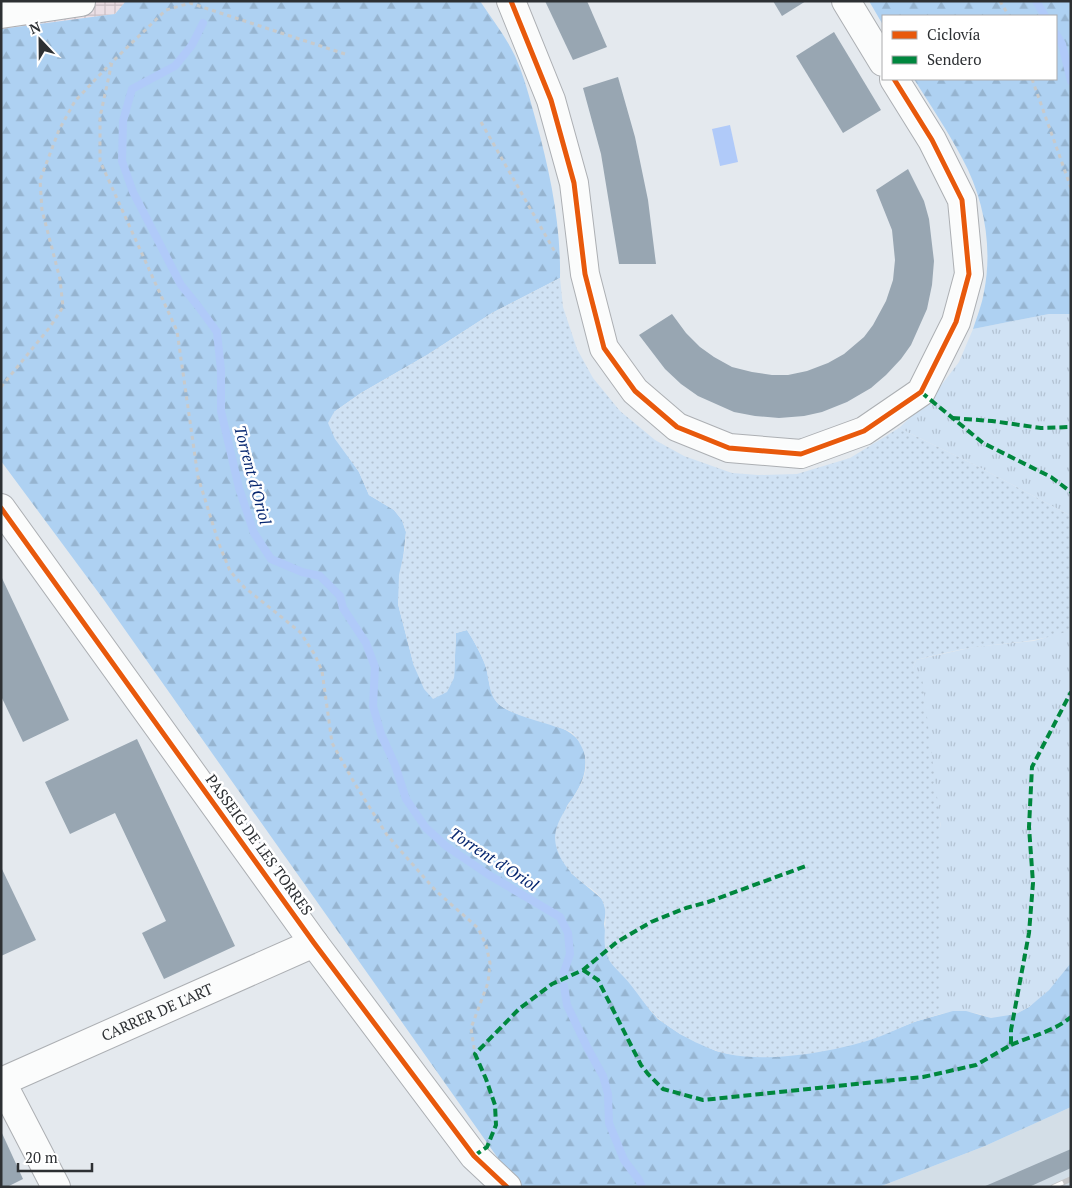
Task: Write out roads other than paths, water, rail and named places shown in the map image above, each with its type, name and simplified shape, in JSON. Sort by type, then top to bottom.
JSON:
[{"type":"street","points":[[511,1],[551,100],[574,183],[586,274],[604,348],[635,391],[677,426],[728,448],[801,454],[864,431],[921,392],[956,322],[968,274],[962,200],[932,140],[895,80]]},
{"type":"street","points":[[846,1],[882,60]]},
{"type":"street","points":[[1,14],[81,2]]},
{"type":"street","name":"PASSEIG DE LES TORRES","points":[[1,508],[314,943],[474,1156],[507,1187]]},
{"type":"street","name":"CARRER DE L'ART","points":[[1,1082],[314,943]]},
{"type":"street","points":[[1,1082],[56,1187]]},
{"type":"street","name":"PASSEIG DE LES TORRES","points":[[474,1156],[489,1187]]},
{"type":"waterway","points":[[1036,1],[1044,15]]},
{"type":"waterway","name":"Torrent d'Oriol","points":[[203,23],[192,45],[175,66],[132,89],[123,121],[122,161],[133,192],[181,285],[217,332],[221,370],[221,411],[239,488],[254,533],[271,559],[302,572],[320,576],[340,596],[343,608],[366,643],[375,667],[373,706],[381,734],[395,765],[406,799],[426,828],[446,846],[489,875],[560,917],[568,933],[570,954],[564,972]]},
{"type":"waterway","points":[[1057,36],[1062,44],[1071,81]]},
{"type":"waterway","name":"Torrent d'Oriol","points":[[564,986],[567,1005],[603,1076],[608,1094],[609,1123],[624,1160],[642,1187]]},
{"type":"railway","points":[[1053,1187],[1071,1179]]}]
